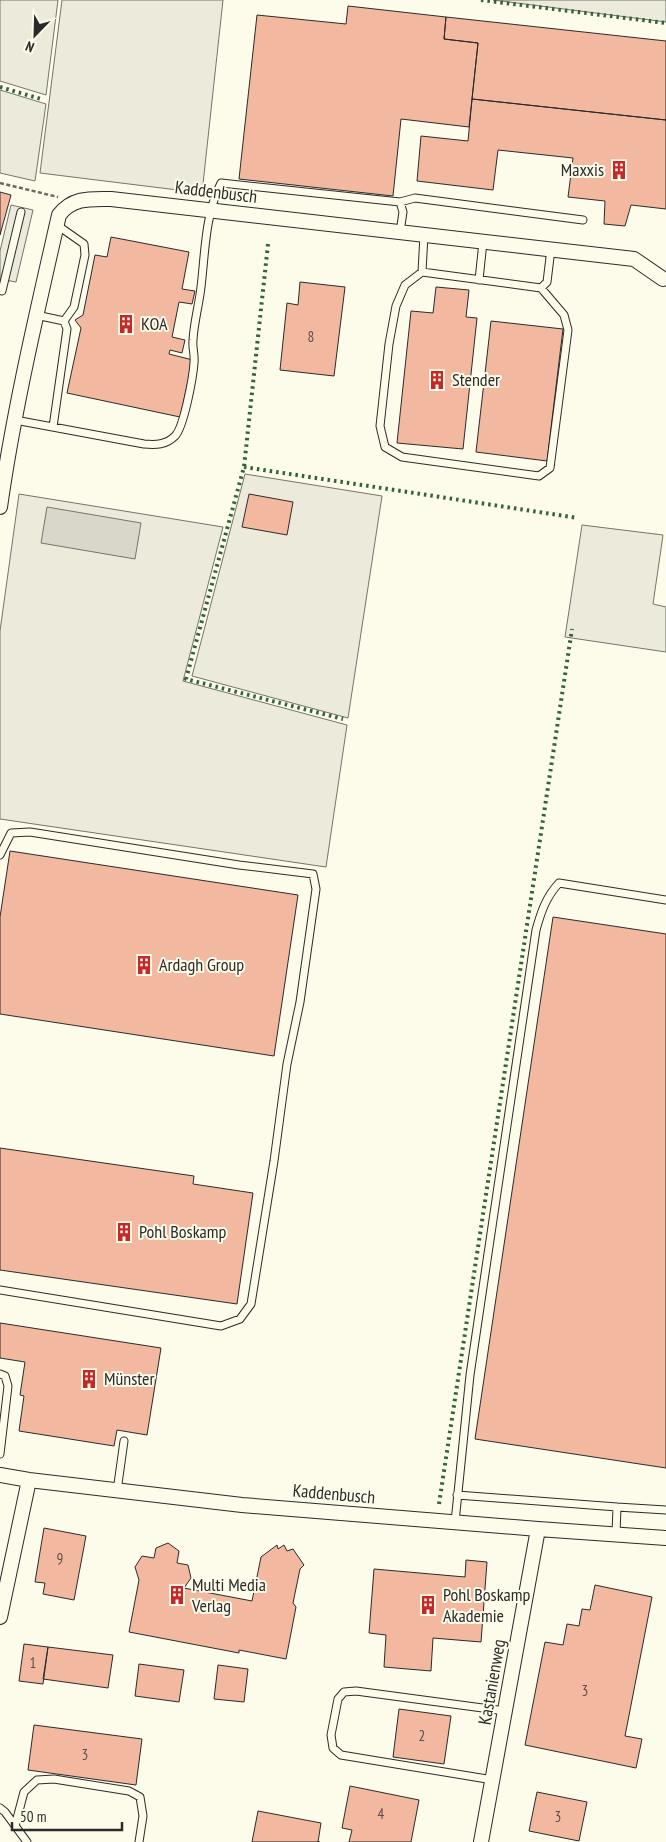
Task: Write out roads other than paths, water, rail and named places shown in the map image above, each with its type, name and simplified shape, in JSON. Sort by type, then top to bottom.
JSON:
[{"type":"street","name":"Kaddenbusch","points":[[57,225],[59,215],[66,207],[76,202],[89,199],[111,199],[634,259],[663,279]]},
{"type":"street","points":[[0,507],[14,420],[57,225]]},
{"type":"street","name":"Kaddenbusch","points":[[0,1476],[242,1505],[666,1538]]},
{"type":"street","points":[[0,1617],[29,1480]]},
{"type":"street","name":"Kastanienweg","points":[[484,1841],[493,1780],[538,1529]]},
{"type":"lane","points":[[14,420],[144,444],[162,445],[176,435],[182,422],[195,361],[192,342],[205,249],[212,211],[221,183],[400,202],[415,198],[583,220]]},
{"type":"lane","points":[[400,202],[403,212],[400,232]]},
{"type":"lane","points":[[2,291],[21,212]]},
{"type":"lane","points":[[57,225],[84,244],[85,255],[74,308],[64,321]]},
{"type":"lane","points":[[422,272],[424,235]]},
{"type":"lane","points":[[479,280],[482,242]]},
{"type":"lane","points":[[541,288],[547,282],[551,249]]},
{"type":"lane","points":[[422,272],[541,288],[564,315],[568,330],[550,468],[539,476],[402,457],[385,447],[380,426],[389,344],[396,306],[405,285],[422,272]]},
{"type":"lane","points":[[36,315],[64,321]]},
{"type":"lane","points":[[52,427],[67,329],[64,321]]},
{"type":"lane","points":[[0,855],[11,834],[30,832],[239,865],[313,874],[316,889],[300,1002],[287,1064],[274,1161],[251,1304],[240,1319],[221,1326],[0,1290]]},
{"type":"lane","points":[[455,1522],[472,1366],[536,930],[542,909],[550,893],[559,883],[666,900]]},
{"type":"lane","points":[[0,1374],[6,1376],[8,1386],[0,1454]]},
{"type":"lane","points":[[117,1491],[124,1441]]},
{"type":"lane","points":[[457,1495],[666,1510]]},
{"type":"lane","points":[[616,1534],[617,1507]]},
{"type":"lane","points":[[493,1780],[341,1756],[333,1748],[331,1734],[338,1698],[344,1692],[350,1691],[506,1711]]},
{"type":"lane","points":[[15,1826],[24,1792],[37,1780],[54,1779],[129,1791],[140,1797],[144,1816],[139,1842]]},
{"type":"lane","points":[[0,1808],[27,1842]]},
{"type":"place","name":"Maxxis","points":[[619,170]]},
{"type":"place","name":"KOA","points":[[126,324]]},
{"type":"place","name":"Stender","points":[[437,380]]},
{"type":"place","name":"Ardagh Group","points":[[144,965]]},
{"type":"place","name":"Pohl Boskamp","points":[[124,1232]]},
{"type":"place","name":"Münster","points":[[89,1379]]},
{"type":"place","name":"Multi Media Verlag","points":[[177,1595]]},
{"type":"place","name":"Pohl Boskamp Akademie","points":[[428,1605]]}]
